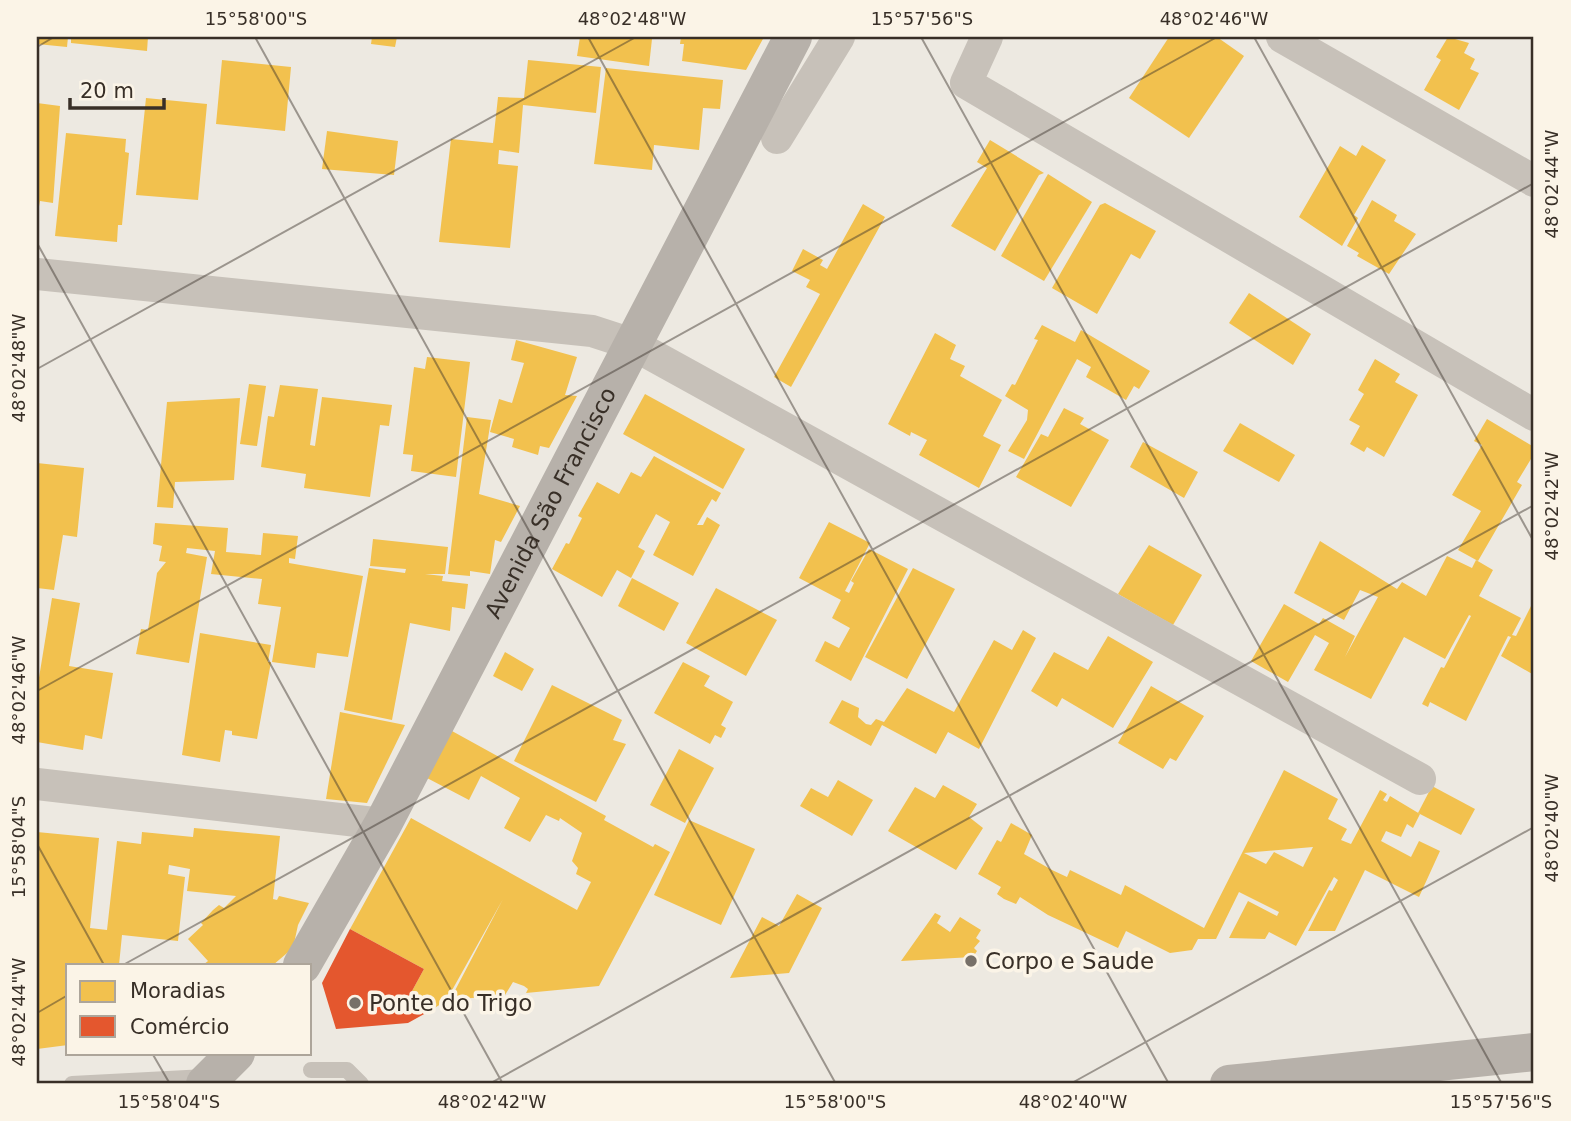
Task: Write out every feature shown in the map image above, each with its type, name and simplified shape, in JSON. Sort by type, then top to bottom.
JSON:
[{"type":"street","name":"Avenida São Francisco","points":[[303,964],[383,824],[793,37]]},
{"type":"street","points":[[777,138],[839,37]]},
{"type":"street","points":[[987,37],[965,83],[1534,415]]},
{"type":"street","points":[[1282,37],[1534,181]]},
{"type":"street","points":[[37,274],[592,331],[632,344],[1420,779]]},
{"type":"street","points":[[37,784],[383,824]]},
{"type":"street","points":[[1229,1084],[1416,1074],[1534,1052]]},
{"type":"street","points":[[223,1074],[253,1054]]},
{"type":"lane","points":[[311,1070],[347,1070],[361,1084]]},
{"type":"lane","points":[[72,1084],[223,1074]]},
{"type":"building: Moradias","points":[[37,37],[68,37],[67,47],[37,44]]},
{"type":"building: Moradias","points":[[71,37],[148,37],[147,51],[71,43]]},
{"type":"building: Moradias","points":[[372,37],[397,37],[395,47],[371,44]]},
{"type":"building: Moradias","points":[[580,37],[652,39],[649,66],[577,56]]},
{"type":"building: Moradias","points":[[681,37],[764,37],[746,70],[682,61],[684,44],[680,44]]},
{"type":"building: Moradias","points":[[1169,37],[1217,37],[1244,56],[1189,138],[1129,98]]},
{"type":"building: Moradias","points":[[1448,37],[1469,43],[1464,53],[1475,59],[1470,69],[1479,73],[1459,110],[1424,90],[1441,60],[1436,57]]},
{"type":"building: Moradias","points":[[222,60],[291,67],[285,131],[216,124]]},
{"type":"building: Moradias","points":[[528,60],[601,67],[596,113],[523,105],[519,153],[499,150],[498,164],[518,166],[510,248],[439,242],[451,139],[493,143],[498,97],[524,98]]},
{"type":"building: Moradias","points":[[606,68],[723,80],[720,109],[703,108],[699,150],[654,145],[652,170],[594,164]]},
{"type":"building: Moradias","points":[[146,98],[207,104],[198,200],[136,195]]},
{"type":"building: Moradias","points":[[37,103],[60,106],[53,203],[40,201],[37,217]]},
{"type":"building: Moradias","points":[[327,131],[398,141],[394,175],[322,169]]},
{"type":"building: Moradias","points":[[66,133],[126,139],[125,152],[129,153],[122,225],[118,225],[117,242],[55,236]]},
{"type":"building: Moradias","points":[[990,140],[1044,173],[1039,175],[995,251],[951,226],[987,168],[977,162]]},
{"type":"building: Moradias","points":[[1362,145],[1386,160],[1354,215],[1358,218],[1342,246],[1299,217],[1340,146],[1356,156]]},
{"type":"building: Moradias","points":[[1048,174],[1092,202],[1044,281],[1001,256]]},
{"type":"building: Moradias","points":[[1372,200],[1397,215],[1394,221],[1416,234],[1389,274],[1357,256],[1359,253],[1347,246]]},
{"type":"building: Moradias","points":[[1105,203],[1156,231],[1140,259],[1131,254],[1097,314],[1052,288],[1100,205]]},
{"type":"building: Moradias","points":[[863,204],[885,217],[791,387],[774,377],[820,294],[806,287],[810,280],[792,271],[803,249],[823,260],[820,265],[827,269]]},
{"type":"building: Moradias","points":[[1249,293],[1311,334],[1293,365],[1229,323]]},
{"type":"building: Moradias","points":[[1042,325],[1075,342],[1081,330],[1150,371],[1139,389],[1134,386],[1126,400],[1086,377],[1091,367],[1077,359],[1024,459],[1008,451],[1027,420],[1028,410],[1005,396],[1012,384],[1015,385],[1038,340],[1034,339]]},
{"type":"building: Moradias","points":[[935,333],[956,345],[950,359],[965,366],[960,376],[1002,400],[983,436],[1001,445],[979,488],[919,455],[927,440],[911,432],[910,436],[888,424]]},
{"type":"building: Moradias","points":[[516,340],[577,357],[565,395],[577,396],[549,448],[540,446],[538,455],[512,447],[514,439],[490,432],[499,399],[512,403],[524,363],[511,360]]},
{"type":"building: Moradias","points":[[427,357],[470,362],[456,477],[411,471],[413,455],[403,454],[414,367],[425,369]]},
{"type":"building: Moradias","points":[[1375,359],[1400,374],[1395,382],[1418,395],[1384,457],[1367,447],[1364,452],[1350,444],[1360,426],[1349,420],[1364,394],[1358,390]]},
{"type":"building: Moradias","points":[[249,384],[266,386],[257,446],[240,444]]},
{"type":"building: Moradias","points":[[280,385],[318,389],[310,445],[315,446],[322,397],[392,405],[389,426],[380,425],[370,497],[304,488],[306,474],[261,467],[268,416],[274,417]]},
{"type":"building: Moradias","points":[[645,394],[745,449],[723,489],[623,434]]},
{"type":"building: Moradias","points":[[240,398],[234,480],[175,482],[173,508],[157,507],[167,402]]},
{"type":"building: Moradias","points":[[1064,408],[1084,418],[1080,424],[1109,440],[1071,507],[1016,477],[1041,434],[1048,437]]},
{"type":"building: Moradias","points":[[467,417],[491,420],[479,494],[520,506],[501,542],[495,540],[490,574],[470,571],[470,576],[448,574]]},
{"type":"building: Moradias","points":[[1487,419],[1534,447],[1534,454],[1517,482],[1522,485],[1478,561],[1458,550],[1481,511],[1452,495],[1482,445],[1474,441]]},
{"type":"building: Moradias","points":[[1240,423],[1295,455],[1279,482],[1223,451]]},
{"type":"building: Moradias","points":[[1143,442],[1198,472],[1184,498],[1130,467]]},
{"type":"building: Moradias","points":[[654,456],[721,493],[716,502],[712,499],[697,525],[703,525],[707,517],[720,525],[693,576],[653,555],[670,522],[656,514],[638,547],[645,551],[631,578],[617,570],[602,597],[552,569],[566,543],[569,544],[582,518],[578,516],[597,482],[619,494],[631,472],[641,477]]},
{"type":"building: Moradias","points":[[37,463],[84,468],[77,537],[63,535],[54,590],[37,588]]},
{"type":"building: Moradias","points":[[829,522],[870,543],[845,591],[849,593],[854,583],[851,581],[869,549],[908,569],[851,681],[815,661],[825,641],[839,648],[850,628],[832,618],[841,600],[799,578]]},
{"type":"building: Moradias","points":[[155,523],[228,528],[226,552],[261,555],[263,533],[298,536],[295,559],[289,558],[289,563],[363,576],[348,657],[317,653],[315,668],[272,662],[281,607],[258,604],[262,579],[211,574],[215,551],[187,548],[186,553],[207,557],[189,663],[136,654],[141,629],[148,630],[157,573],[166,562],[159,561],[162,546],[153,544]]},
{"type":"building: Moradias","points":[[373,539],[448,547],[445,574],[425,574],[443,576],[442,581],[468,584],[465,609],[452,607],[450,631],[410,623],[392,720],[344,710],[369,568],[405,573],[406,569],[370,566]]},
{"type":"building: Moradias","points":[[1320,541],[1397,589],[1402,582],[1426,596],[1447,556],[1472,568],[1476,560],[1493,570],[1479,596],[1521,618],[1512,635],[1516,636],[1534,600],[1534,675],[1501,656],[1511,637],[1508,636],[1466,721],[1430,702],[1428,707],[1422,704],[1441,667],[1444,668],[1471,616],[1469,615],[1445,659],[1404,637],[1371,699],[1314,670],[1329,643],[1315,635],[1288,682],[1251,661],[1284,604],[1319,624],[1323,618],[1355,636],[1345,657],[1378,597],[1360,590],[1344,620],[1294,593]]},
{"type":"building: Moradias","points":[[1149,545],[1202,575],[1173,625],[1118,594]]},
{"type":"building: Moradias","points":[[913,568],[955,589],[907,679],[865,657]]},
{"type":"building: Moradias","points":[[632,578],[679,603],[664,631],[618,606]]},
{"type":"building: Moradias","points":[[716,588],[777,620],[746,676],[686,643]]},
{"type":"building: Moradias","points":[[52,598],[80,603],[69,666],[113,673],[102,739],[85,735],[83,750],[37,742],[37,690]]},
{"type":"building: Moradias","points":[[1023,630],[1036,638],[979,749],[948,732],[936,754],[882,725],[871,746],[829,723],[842,700],[859,708],[858,717],[866,724],[871,725],[876,719],[884,722],[907,688],[954,712],[994,640],[1012,650]]},
{"type":"building: Moradias","points":[[200,633],[271,645],[268,662],[271,662],[257,739],[232,735],[232,731],[225,730],[220,762],[182,755]]},
{"type":"building: Moradias","points":[[1108,636],[1153,662],[1113,728],[1062,698],[1057,707],[1031,691],[1054,652],[1088,670]]},
{"type":"building: Moradias","points":[[505,652],[534,669],[522,691],[493,676]]},
{"type":"building: Moradias","points":[[683,662],[710,676],[704,686],[733,702],[721,725],[726,728],[721,738],[715,735],[710,744],[654,713]]},
{"type":"building: Moradias","points":[[552,685],[622,720],[613,740],[626,744],[596,802],[514,761]]},
{"type":"building: Moradias","points":[[1151,686],[1204,716],[1176,761],[1170,758],[1163,769],[1118,743]]},
{"type":"building: Moradias","points":[[340,712],[405,725],[367,803],[326,799]]},
{"type":"building: Moradias","points":[[452,731],[606,816],[604,820],[653,847],[655,844],[670,852],[599,986],[526,993],[528,989],[513,982],[505,995],[450,1000],[503,899],[446,1001],[426,1013],[406,1002],[424,969],[350,929],[411,818],[577,910],[591,882],[576,874],[578,868],[572,861],[582,833],[560,818],[559,821],[546,815],[530,842],[504,828],[520,798],[481,776],[469,800],[427,778]]},
{"type":"building: Moradias","points":[[679,749],[714,768],[685,823],[650,805]]},
{"type":"building: Moradias","points":[[1284,770],[1338,799],[1328,819],[1347,829],[1341,840],[1351,844],[1380,790],[1387,794],[1383,800],[1387,802],[1390,796],[1420,814],[1413,828],[1407,824],[1401,837],[1386,831],[1381,841],[1411,857],[1419,841],[1440,851],[1419,897],[1365,870],[1335,931],[1308,931],[1329,890],[1332,891],[1338,880],[1334,877],[1296,946],[1269,932],[1265,939],[1229,938],[1248,901],[1277,916],[1279,912],[1239,892],[1216,939],[1198,939],[1192,950],[1170,953],[1126,931],[1118,948],[1048,915],[1020,897],[1016,904],[1004,899],[997,894],[1001,887],[978,874],[997,840],[1001,842],[1011,823],[1032,835],[1024,854],[1052,870],[1067,877],[1070,870],[1121,895],[1125,885],[1204,928]],"holes":[[[1313,847],[1303,867],[1274,852],[1266,864],[1244,853]]]},
{"type":"building: Moradias","points":[[838,780],[873,800],[852,836],[800,806],[811,788],[828,797]]},
{"type":"building: Moradias","points":[[943,785],[977,804],[969,817],[983,828],[956,870],[888,831],[915,787],[935,798]]},
{"type":"building: Moradias","points":[[1432,786],[1475,809],[1461,835],[1418,813]]},
{"type":"building: Moradias","points":[[689,820],[755,849],[721,925],[654,895]]},
{"type":"building: Moradias","points":[[194,828],[280,836],[273,899],[277,900],[279,896],[309,903],[298,925],[293,948],[274,964],[204,964],[208,961],[188,939],[203,925],[201,923],[213,910],[219,905],[224,908],[236,896],[187,891],[190,869],[169,865],[168,874],[185,877],[178,941],[122,935],[119,964],[66,964],[66,1045],[37,1049],[37,832],[99,838],[90,928],[107,930],[117,841],[141,844],[142,832],[193,837]]},
{"type":"building: Moradias","points":[[797,894],[822,908],[789,973],[730,978],[762,917],[779,926]]},
{"type":"building: Moradias","points":[[935,913],[941,916],[937,923],[950,932],[960,917],[981,930],[976,938],[980,941],[974,948],[977,951],[973,957],[901,961]]},
{"type":"building: Comércio","points":[[350,929],[424,969],[406,1002],[426,1013],[408,1023],[336,1029],[322,983]]},
{"type":"place","name":"Corpo e Saude","points":[[971,961]]},
{"type":"place","name":"Ponte do Trigo","points":[[355,1003]]}]
